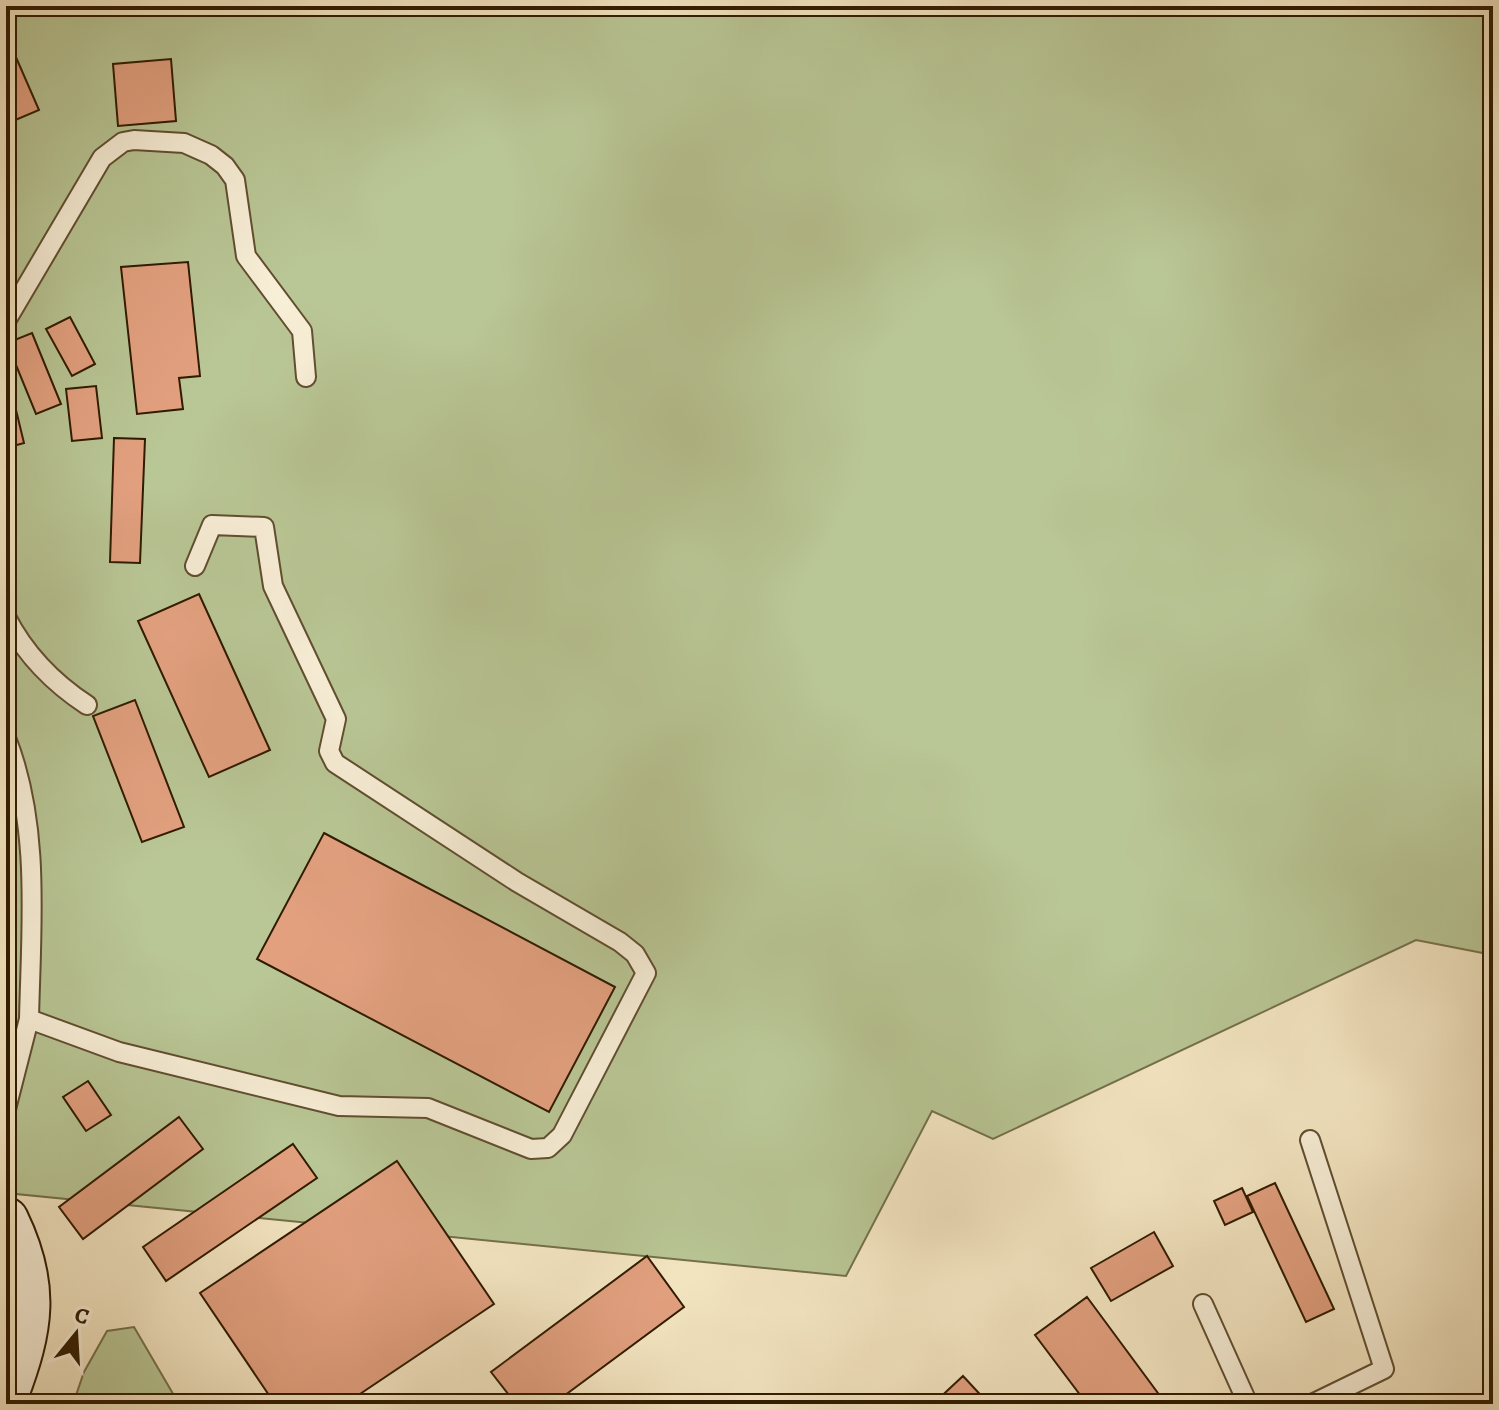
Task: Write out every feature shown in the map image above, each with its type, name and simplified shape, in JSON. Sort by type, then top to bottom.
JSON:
[{"type":"main road","points":[[6,1220],[23,1262],[29,1321],[6,1394]]},
{"type":"lane","points":[[6,321],[102,158],[123,142],[184,143],[211,155],[235,180],[246,256],[302,331],[306,377]]},
{"type":"lane","points":[[29,1019],[119,1052],[293,1096],[339,1106],[428,1108],[531,1149],[548,1148],[562,1135],[646,973],[635,954],[620,942],[517,882],[335,763],[329,751],[336,719],[273,586],[264,527],[212,525],[195,566]]},
{"type":"lane","points":[[6,617],[29,655],[58,685],[87,705]]},
{"type":"lane","points":[[6,738],[20,782],[29,838],[29,1019],[6,1109]]},
{"type":"lane","points":[[1310,1140],[1384,1369],[1312,1404]]},
{"type":"lane","points":[[1203,1304],[1248,1404]]},
{"type":"green space","points":[[6,6],[1493,6],[1493,955],[1416,940],[993,1139],[932,1111],[846,1276],[6,1193]]},
{"type":"green space","points":[[134,1327],[179,1404],[73,1404],[84,1372],[107,1331]]},
{"type":"building","points":[[15,55],[39,110],[6,124],[6,59]]},
{"type":"building","points":[[171,59],[176,121],[118,126],[113,64]]},
{"type":"building","points":[[188,262],[200,376],[179,378],[183,409],[137,414],[121,267]]},
{"type":"building","points":[[70,317],[95,364],[72,376],[46,329]]},
{"type":"building","points":[[32,333],[61,404],[36,414],[7,343]]},
{"type":"building","points":[[10,385],[24,443],[6,448],[6,386]]},
{"type":"building","points":[[96,386],[102,438],[72,441],[66,389]]},
{"type":"building","points":[[114,438],[145,439],[140,563],[110,562]]},
{"type":"building","points":[[199,594],[270,750],[209,777],[138,621]]},
{"type":"building","points":[[135,700],[184,827],[142,842],[93,716]]},
{"type":"building","points":[[324,833],[615,987],[549,1112],[257,959]]},
{"type":"building","points":[[88,1081],[111,1115],[86,1131],[63,1097]]},
{"type":"building","points":[[179,1117],[203,1149],[83,1239],[59,1207]]},
{"type":"building","points":[[293,1144],[317,1178],[166,1281],[143,1247]]},
{"type":"building","points":[[397,1161],[494,1304],[345,1404],[275,1404],[200,1293]]},
{"type":"building","points":[[1275,1183],[1334,1309],[1306,1322],[1247,1196]]},
{"type":"building","points":[[1242,1188],[1253,1212],[1225,1225],[1214,1201]]},
{"type":"building","points":[[1154,1232],[1173,1266],[1111,1301],[1091,1268]]},
{"type":"building","points":[[647,1256],[684,1307],[553,1404],[516,1404],[491,1372]]},
{"type":"building","points":[[1087,1297],[1166,1404],[1087,1404],[1035,1335]]},
{"type":"building","points":[[963,1376],[989,1404],[933,1404]]}]
